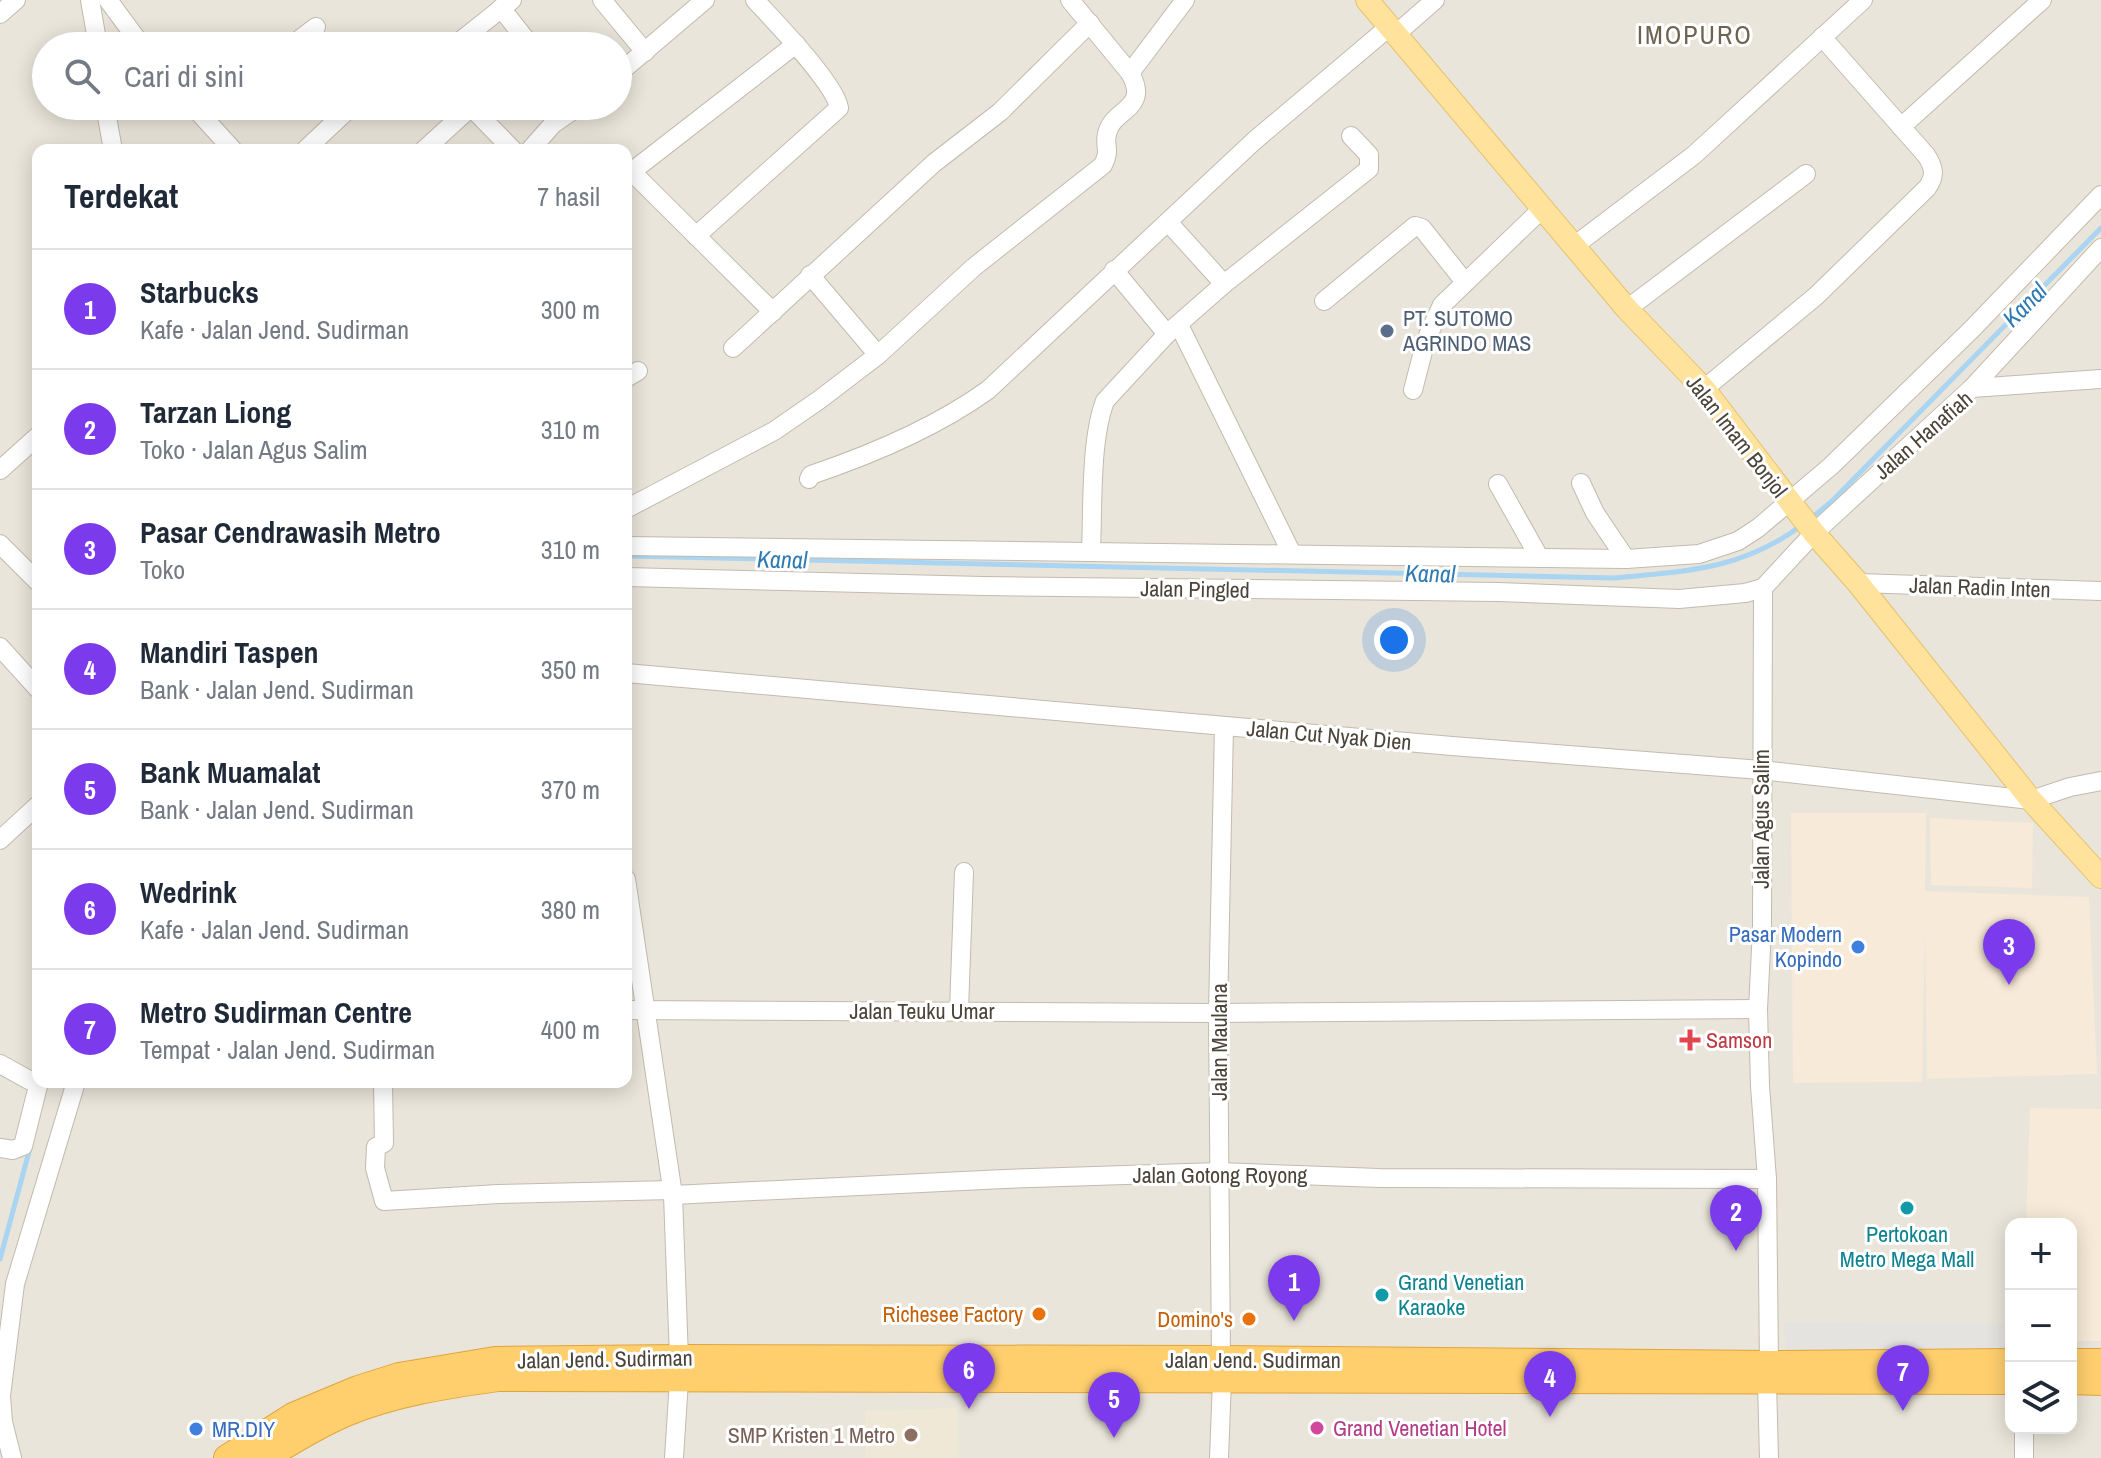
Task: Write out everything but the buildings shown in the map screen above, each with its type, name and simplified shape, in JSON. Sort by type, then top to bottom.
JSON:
[{"type":"highway","name":"Jalan Jend. Sudirman","points":[[227,1458],[293,1416],[358,1389],[399,1376],[495,1360],[679,1369],[1768,1373],[2005,1381]]},
{"type":"highway","name":"Jalan Jend. Sudirman","points":[[1768,1373],[2005,1362]]},
{"type":"highway","points":[[2077,1362],[2101,1362]]},
{"type":"highway","name":"Jalan Jend. Sudirman","points":[[264,1458],[347,1413],[434,1388],[510,1378],[679,1369]]},
{"type":"highway","points":[[2077,1381],[2101,1382]]},
{"type":"main road","name":"Jalan Imam Bonjol","points":[[1367,0],[1627,309],[1704,389],[1814,533],[1858,583],[2031,800],[2101,877]]},
{"type":"street","points":[[0,14],[16,0]]},
{"type":"street","points":[[90,0],[96,32]]},
{"type":"street","points":[[108,0],[132,32]]},
{"type":"street","points":[[602,0],[628,32]]},
{"type":"street","points":[[632,63],[705,0]]},
{"type":"street","points":[[696,236],[837,112],[838,102],[833,94],[796,44],[755,0]]},
{"type":"street","points":[[632,506],[774,431],[878,355],[974,267],[1103,165],[1108,155],[1106,135],[1138,92],[1130,73],[1070,0]]},
{"type":"street","points":[[1130,73],[1185,0]]},
{"type":"street","points":[[809,479],[811,475],[885,447],[963,408],[988,390],[1254,141],[1435,0]]},
{"type":"street","points":[[1574,246],[1694,155],[1863,0]]},
{"type":"street","points":[[1901,127],[2042,0]]},
{"type":"street","points":[[471,32],[506,4],[523,32]]},
{"type":"street","points":[[733,348],[934,163],[1000,112],[1090,23]]},
{"type":"street","points":[[309,32],[316,27]]},
{"type":"street","points":[[632,36],[645,52]]},
{"type":"street","points":[[1704,389],[1816,296],[1934,178],[1932,163],[1822,37]]},
{"type":"street","points":[[632,170],[796,44]]},
{"type":"street","points":[[108,120],[112,144]]},
{"type":"street","points":[[205,120],[227,144]]},
{"type":"street","points":[[311,144],[337,120]]},
{"type":"street","points":[[430,144],[455,120]]},
{"type":"street","points":[[484,120],[507,144]]},
{"type":"street","points":[[535,144],[559,120]]},
{"type":"street","points":[[1091,551],[1101,414],[1105,401],[1173,330],[1224,284],[1369,169],[1369,155],[1351,136]]},
{"type":"street","points":[[1627,309],[1806,174]]},
{"type":"street","points":[[632,177],[773,312]]},
{"type":"street","points":[[632,546],[1626,559],[1699,554],[1738,541],[1791,504],[1972,329],[2101,195]]},
{"type":"street","points":[[1413,390],[1426,340],[1442,305],[1543,208]]},
{"type":"street","points":[[1168,222],[1224,284]]},
{"type":"street","points":[[1324,301],[1415,226],[1422,228],[1464,281]]},
{"type":"street","points":[[1972,388],[2101,248]]},
{"type":"street","points":[[1114,270],[1173,330],[1292,554]]},
{"type":"street","points":[[810,275],[878,355]]},
{"type":"street","name":"Jalan Hanafiah","points":[[1814,533],[1972,388],[2101,379]]},
{"type":"street","points":[[0,470],[32,441]]},
{"type":"street","points":[[1581,483],[1595,513],[1626,559]]},
{"type":"street","points":[[1498,484],[1539,557]]},
{"type":"street","points":[[1763,588],[1814,533]]},
{"type":"street","points":[[0,544],[32,576]]},
{"type":"street","name":"Jalan Pingled","points":[[632,577],[983,586],[1498,592],[1679,599],[1734,595],[1763,588]]},
{"type":"street","name":"Jalan Radin Inten","points":[[1858,583],[2101,591]]},
{"type":"street","name":"Jalan Agus Salim","points":[[1763,588],[1762,929],[1758,1009],[1767,1179],[1769,1458]]},
{"type":"street","points":[[0,647],[32,682]]},
{"type":"street","name":"Jalan Cut Nyak Dien","points":[[632,674],[1761,770],[2031,800]]},
{"type":"street","name":"Jalan Maulana","points":[[1219,1458],[1218,1013],[1224,726]]},
{"type":"street","points":[[2031,800],[2101,781]]},
{"type":"street","points":[[0,840],[32,811]]},
{"type":"street","points":[[959,1010],[964,872]]},
{"type":"street","points":[[632,966],[635,1010],[673,1192],[679,1369],[674,1458]]},
{"type":"street","name":"Jalan Teuku Umar","points":[[635,1010],[1218,1013],[1758,1009]]},
{"type":"street","points":[[0,1064],[32,1080]]},
{"type":"street","points":[[0,1148],[13,1150],[23,1146],[36,1088]]},
{"type":"street","points":[[12,1458],[3,1422],[1,1396],[15,1284],[74,1088]]},
{"type":"street","name":"Jalan Gotong Royong","points":[[383,1088],[384,1143],[376,1147],[375,1168],[384,1201],[498,1194],[673,1192],[1219,1172],[1379,1178],[1767,1179]]},
{"type":"street","points":[[2024,1434],[2024,1458]]},
{"type":"shaded area","points":[[0,0],[2101,0],[2101,1458],[0,1458]]},
{"type":"shaded area","points":[[1791,813],[1926,813],[1925,891],[2089,897],[2097,1074],[1927,1079],[1925,929],[1922,1082],[1793,1083]]},
{"type":"shaded area","points":[[1930,818],[2033,823],[2032,888],[1931,885]]},
{"type":"shaded area","points":[[2030,1108],[2101,1109],[2101,1341],[2077,1341],[2077,1218],[2026,1218]]},
{"type":"shaded area","points":[[1784,1322],[2005,1324],[2005,1352],[1786,1350]]},
{"type":"shaded area","name":"SMP Kristen 1 Metro","points":[[957,1408],[959,1458],[865,1458],[865,1411]]},
{"type":"waterway","name":"Kanal","points":[[1810,519],[1831,502],[2101,228]]},
{"type":"waterway","name":"Kanal","points":[[632,556],[1614,578],[1689,570],[1735,560],[1780,540],[1802,525]]},
{"type":"waterway","name":"Kanal","points":[[0,1259],[30,1148]]},
{"type":"place","name":"PT. SUTOMO AGRINDO MAS","points":[[1387,331]]},
{"type":"place","name":"Pasar Modern Kopindo","points":[[1858,947]]},
{"type":"place","name":"Pasar Cendrawasih Metro","points":[[2009,985]]},
{"type":"place","name":"Samson","points":[[1690,1040]]},
{"type":"place","name":"Pertokoan Metro Mega Mall","points":[[1907,1208]]},
{"type":"place","name":"Tarzan Liong","points":[[1736,1251]]},
{"type":"place","name":"Grand Venetian Karaoke","points":[[1382,1295]]},
{"type":"place","name":"Richesee Factory","points":[[1039,1314]]},
{"type":"place","name":"Domino's","points":[[1249,1319]]},
{"type":"place","name":"Starbucks","points":[[1294,1321]]},
{"type":"place","name":"Wedrink","points":[[969,1409]]},
{"type":"place","name":"Metro Sudirman Centre","points":[[1903,1411]]},
{"type":"place","name":"Mandiri Taspen","points":[[1550,1417]]},
{"type":"place","name":"Grand Venetian Hotel","points":[[1317,1428]]},
{"type":"place","name":"MR.DIY","points":[[196,1429]]},
{"type":"place","name":"SMP Kristen 1 Metro","points":[[911,1435]]},
{"type":"place","name":"Bank Muamalat","points":[[1114,1438]]},
{"type":"district","name":"IMOPURO","points":[[1695,35]]}]
